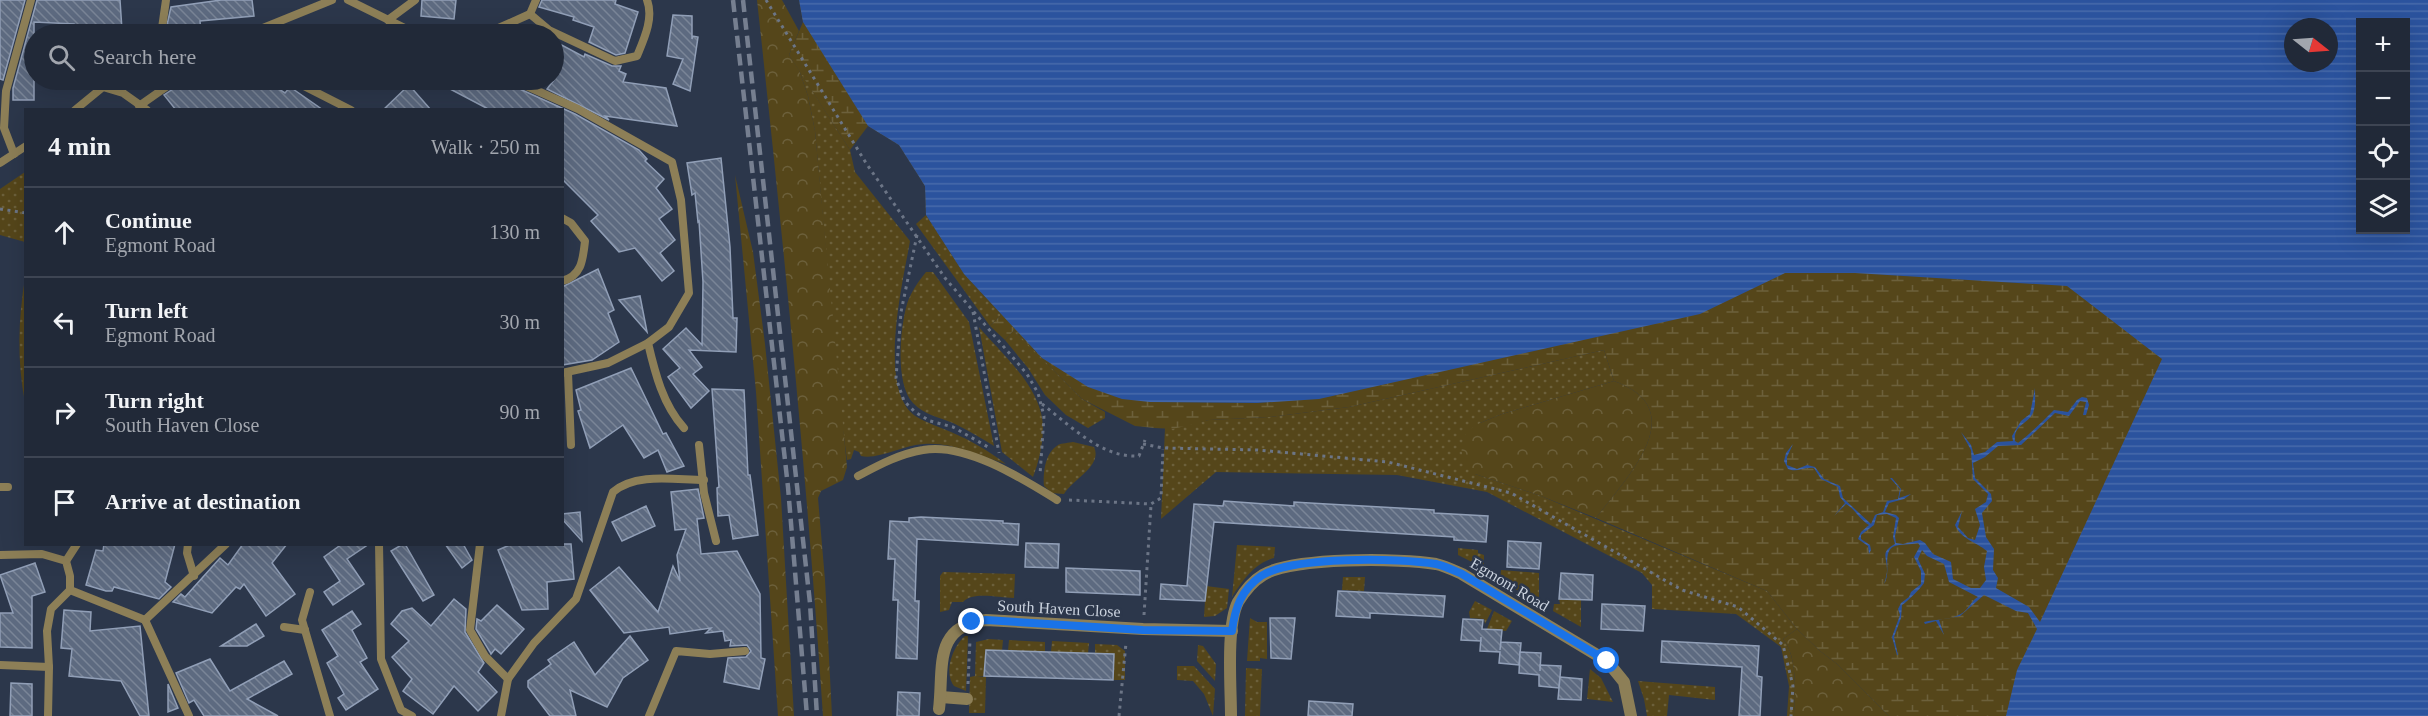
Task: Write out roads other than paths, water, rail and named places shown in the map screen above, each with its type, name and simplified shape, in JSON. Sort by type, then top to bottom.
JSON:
[{"type":"street","name":"Egmont Road","points":[[1231,716],[1232,631],[1235,608],[1253,582],[1273,570],[1302,564],[1367,561],[1418,562],[1438,565],[1462,574],[1607,661],[1624,682],[1631,716]]},
{"type":"street","name":"South Haven Close","points":[[967,699],[940,703],[941,672],[948,641],[956,630],[972,622],[986,620],[1143,630],[1232,631]]},
{"type":"lane","points":[[24,24],[31,0]]},
{"type":"lane","points":[[163,24],[166,0]]},
{"type":"lane","points":[[273,24],[332,0]]},
{"type":"lane","points":[[348,0],[396,24]]},
{"type":"lane","points":[[388,20],[415,0]]},
{"type":"lane","points":[[508,24],[530,14],[536,0]]},
{"type":"lane","points":[[564,37],[615,61],[637,56],[651,9],[647,0]]},
{"type":"lane","points":[[530,14],[542,24]]},
{"type":"lane","points":[[14,154],[4,128],[6,91],[24,25]]},
{"type":"lane","points":[[77,108],[96,90]]},
{"type":"lane","points":[[117,90],[143,108],[164,90]]},
{"type":"lane","points":[[312,90],[347,108]]},
{"type":"lane","points":[[535,90],[578,109],[672,162],[681,200],[689,293],[669,327],[648,343],[608,363],[565,373],[571,445]]},
{"type":"lane","points":[[0,163],[24,147]]},
{"type":"lane","points":[[564,219],[571,223],[585,241],[583,264],[572,279],[564,281]]},
{"type":"lane","points":[[648,343],[666,402],[674,418],[684,428]]},
{"type":"lane","points":[[699,445],[710,522],[716,541]]},
{"type":"lane","points":[[858,476],[897,456],[926,449],[947,450],[994,464],[1057,500]]},
{"type":"lane","points":[[501,716],[508,679],[534,643],[576,599],[613,492],[622,484],[638,480],[704,480]]},
{"type":"lane","points":[[48,716],[50,668],[47,631],[51,609],[70,590],[70,576],[66,561],[76,546]]},
{"type":"lane","points":[[188,546],[187,553],[194,576]]},
{"type":"lane","points":[[145,620],[224,546]]},
{"type":"lane","points":[[379,546],[381,659],[401,710],[412,716]]},
{"type":"lane","points":[[480,546],[470,630],[485,656],[508,679]]},
{"type":"lane","points":[[0,555],[42,554],[66,561]]},
{"type":"lane","points":[[70,590],[145,620],[189,716]]},
{"type":"lane","points":[[310,592],[302,620],[330,716]]},
{"type":"lane","points":[[284,627],[305,630]]},
{"type":"lane","points":[[649,716],[676,651],[710,654],[745,651]]},
{"type":"lane","points":[[0,665],[50,668]]},
{"type":"water","points":[[799,0],[2428,0],[2428,716],[2006,716],[2017,670],[2037,629],[2028,613],[2016,611],[1984,595],[1960,616],[1950,618],[1964,612],[1978,597],[1949,582],[1944,564],[1927,556],[1922,550],[1918,559],[1925,574],[1924,583],[1902,605],[1901,618],[1894,637],[1897,655],[1892,637],[1900,615],[1898,609],[1911,592],[1921,584],[1921,571],[1914,557],[1920,546],[1918,543],[1897,545],[1891,549],[1887,557],[1887,572],[1885,555],[1887,550],[1895,544],[1893,537],[1896,518],[1887,514],[1877,515],[1874,525],[1861,535],[1861,539],[1870,545],[1869,554],[1868,546],[1858,539],[1861,532],[1869,525],[1846,504],[1834,516],[1845,503],[1840,497],[1838,487],[1821,479],[1814,468],[1795,470],[1788,469],[1784,461],[1786,453],[1793,444],[1787,457],[1787,465],[1797,469],[1807,465],[1815,467],[1824,479],[1840,486],[1843,498],[1871,524],[1875,515],[1883,512],[1887,501],[1898,499],[1900,489],[1890,478],[1892,478],[1901,489],[1899,498],[1911,494],[1904,499],[1889,503],[1885,512],[1899,518],[1895,536],[1896,543],[1903,544],[1920,540],[1933,554],[1951,562],[1953,579],[1971,588],[1980,588],[1986,580],[1984,567],[1987,551],[1965,537],[1955,525],[1962,511],[1958,527],[1968,538],[1975,540],[1980,525],[1975,509],[1986,502],[1988,494],[1973,479],[1971,450],[1961,432],[1971,445],[1974,455],[1985,452],[1997,442],[2013,441],[2012,436],[2021,421],[2030,414],[2035,388],[2034,410],[2031,417],[2016,431],[2015,441],[2018,443],[2054,410],[2068,412],[2077,400],[2082,397],[2087,398],[2089,405],[2086,415],[2083,415],[2086,402],[2080,401],[2069,416],[2055,413],[2021,445],[1998,446],[1973,463],[1975,478],[1991,494],[1992,501],[1982,513],[1986,537],[1994,549],[1993,570],[1998,578],[1996,588],[2029,607],[2040,622],[2162,359],[2067,286],[1855,273],[1785,273],[1700,314],[1319,399],[1257,403],[1150,402],[1122,399],[1088,387],[1042,358],[964,274],[926,215],[925,186],[899,145],[868,126],[803,22]]},
{"type":"water","points":[[1949,618],[1939,620],[1944,635],[1936,621],[1925,624],[1924,622],[1929,621]]},
{"type":"railway","points":[[733,0],[788,487],[807,716]]},
{"type":"railway","points":[[743,0],[810,603],[817,716]]}]
